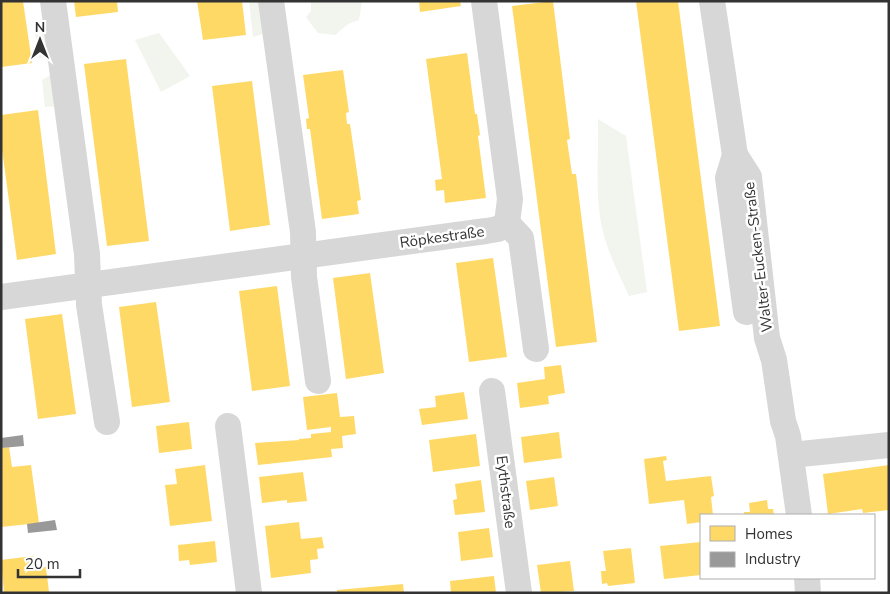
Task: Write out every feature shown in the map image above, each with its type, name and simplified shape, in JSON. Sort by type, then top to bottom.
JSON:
[{"type":"street","points":[[53,1],[87,254],[89,305],[107,422]]},
{"type":"street","points":[[271,1],[303,232],[304,277],[318,382]]},
{"type":"street","points":[[484,1],[510,199],[507,223],[521,238],[536,348]]},
{"type":"street","name":"Walter-Eucken-Straße","points":[[712,1],[735,155],[749,177],[767,338],[774,360],[783,422],[788,436],[799,514]]},
{"type":"street","points":[[735,155],[728,178],[748,330]]},
{"type":"street","name":"Röpkestraße","points":[[1,297],[486,231],[498,229],[507,223]]},
{"type":"street","name":"Eythstraße","points":[[492,391],[519,593]]},
{"type":"street","points":[[228,426],[249,593]]},
{"type":"street","points":[[791,455],[889,444]]},
{"type":"street","points":[[807,579],[808,593]]},
{"type":"shaded area","points":[[249,1],[263,1],[268,32],[253,37]]},
{"type":"shaded area","points":[[311,1],[362,1],[359,20],[348,24],[335,35],[318,33],[306,17],[311,11]]},
{"type":"shaded area","points":[[49,25],[53,50],[39,59],[34,27]]},
{"type":"shaded area","points":[[159,33],[190,76],[161,92],[135,40]]},
{"type":"shaded area","points":[[56,72],[60,106],[45,107],[42,80]]},
{"type":"shaded area","points":[[598,119],[626,136],[647,292],[629,296],[603,233],[598,198]]},
{"type":"building: Homes","points":[[1,1],[23,1],[32,63],[1,67]]},
{"type":"building: Homes","points":[[74,1],[117,1],[118,12],[76,17]]},
{"type":"building: Homes","points":[[197,1],[242,1],[246,35],[203,40]]},
{"type":"building: Homes","points":[[419,1],[460,1],[461,6],[420,12]]},
{"type":"building: Homes","points":[[553,1],[570,139],[567,140],[572,174],[576,174],[597,342],[556,347],[512,6]]},
{"type":"building: Homes","points":[[636,1],[678,1],[720,326],[679,331]]},
{"type":"building: Homes","points":[[467,53],[475,114],[477,114],[480,135],[478,136],[486,198],[445,203],[444,190],[436,191],[435,180],[442,179],[426,59]]},
{"type":"building: Homes","points":[[126,59],[149,241],[107,246],[84,64]]},
{"type":"building: Homes","points":[[343,70],[349,112],[346,113],[347,124],[350,124],[361,200],[357,201],[359,214],[322,219],[310,129],[307,129],[306,119],[309,118],[303,75]]},
{"type":"building: Homes","points":[[252,81],[270,225],[230,231],[212,86]]},
{"type":"building: Homes","points":[[38,110],[56,254],[17,260],[1,142],[1,115]]},
{"type":"building: Homes","points":[[493,258],[507,357],[469,362],[456,263]]},
{"type":"building: Homes","points":[[370,273],[384,373],[346,379],[333,278]]},
{"type":"building: Homes","points":[[277,286],[290,386],[252,391],[239,291]]},
{"type":"building: Homes","points":[[156,302],[170,402],[132,407],[119,307]]},
{"type":"building: Homes","points":[[62,314],[76,414],[38,419],[25,319]]},
{"type":"building: Homes","points":[[561,365],[565,393],[548,396],[549,404],[520,408],[517,383],[545,379],[544,367]]},
{"type":"building: Homes","points":[[464,392],[468,419],[422,425],[419,409],[436,407],[435,396]]},
{"type":"building: Homes","points":[[337,393],[340,417],[354,416],[356,434],[342,436],[343,448],[331,449],[332,457],[258,465],[255,443],[299,440],[311,438],[311,434],[331,432],[331,427],[307,430],[303,397]]},
{"type":"building: Homes","points":[[189,422],[192,449],[159,453],[156,426]]},
{"type":"building: Homes","points":[[559,432],[562,458],[524,463],[521,437]]},
{"type":"building: Homes","points":[[476,434],[480,466],[433,472],[429,440]]},
{"type":"building: Homes","points":[[9,447],[12,467],[31,465],[39,523],[1,527],[1,448]]},
{"type":"building: Homes","points":[[666,456],[667,460],[663,461],[666,481],[711,476],[714,496],[711,497],[713,514],[700,514],[700,522],[687,524],[684,500],[649,504],[644,459]]},
{"type":"building: Homes","points":[[205,465],[212,521],[170,526],[165,485],[177,484],[175,469]]},
{"type":"building: Homes","points":[[889,465],[889,510],[863,513],[862,509],[828,514],[823,474]]},
{"type":"building: Homes","points":[[303,472],[307,501],[287,503],[287,500],[262,503],[259,477]]},
{"type":"building: Homes","points":[[554,477],[558,506],[530,510],[526,481]]},
{"type":"building: Homes","points":[[481,480],[485,512],[455,515],[453,500],[457,499],[455,484]]},
{"type":"building: Homes","points":[[767,500],[768,509],[773,509],[774,514],[744,514],[744,512],[750,512],[749,503]]},
{"type":"building: Homes","points":[[299,522],[301,539],[322,537],[324,548],[317,549],[318,559],[310,560],[311,573],[271,578],[265,526]]},
{"type":"building: Homes","points":[[489,528],[493,557],[461,561],[458,532]]},
{"type":"building: Homes","points":[[215,541],[217,562],[190,565],[189,560],[179,561],[178,545]]},
{"type":"building: Homes","points":[[700,542],[700,575],[664,579],[660,546]]},
{"type":"building: Homes","points":[[631,548],[635,583],[608,586],[607,583],[602,584],[601,571],[606,571],[603,551]]},
{"type":"building: Homes","points":[[33,556],[34,568],[46,567],[49,592],[4,593],[1,560]]},
{"type":"building: Homes","points":[[570,561],[574,591],[541,593],[537,565]]},
{"type":"building: Homes","points":[[494,576],[496,593],[451,593],[450,581]]},
{"type":"building: Homes","points":[[403,584],[404,593],[337,593],[337,590]]},
{"type":"building: Industry","points":[[23,435],[24,446],[1,448],[1,438]]},
{"type":"building: Industry","points":[[55,520],[57,530],[28,533],[27,524]]}]
